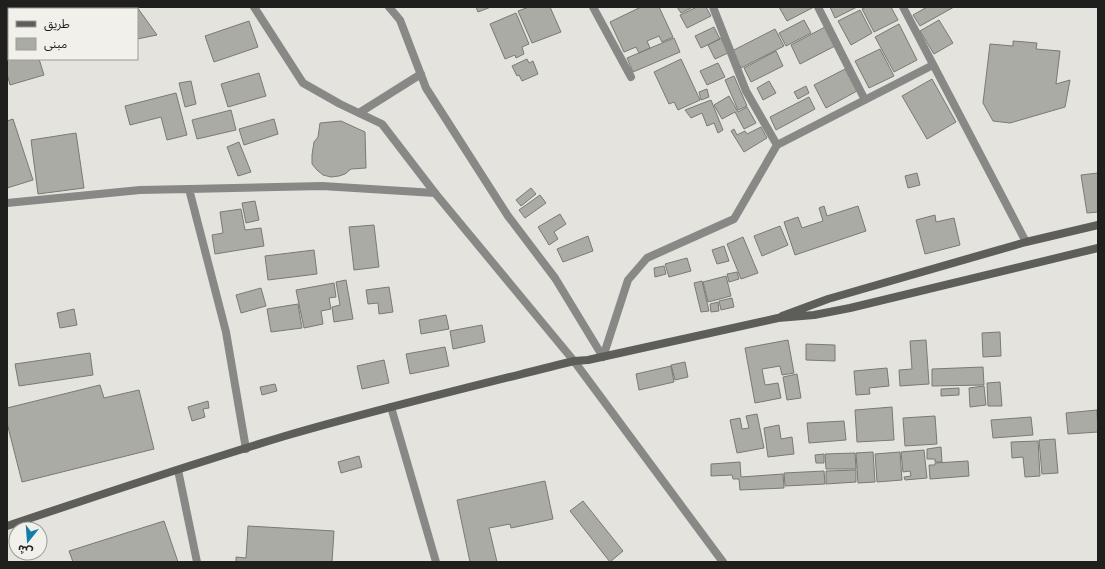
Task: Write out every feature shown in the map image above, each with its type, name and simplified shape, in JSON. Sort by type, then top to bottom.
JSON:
[{"type":"main road","points":[[778,318],[828,298],[1026,242],[1098,225]]},
{"type":"main road","points":[[7,526],[246,448],[391,407],[574,361],[604,357],[778,318],[814,315],[850,308],[1098,248]]},
{"type":"street","points":[[254,7],[303,83],[340,104],[382,124],[435,193],[574,361],[723,562]]},
{"type":"street","points":[[389,7],[400,20],[426,88],[508,216],[555,278],[604,357]]},
{"type":"street","points":[[593,7],[630,77]]},
{"type":"street","points":[[713,7],[746,91],[777,145]]},
{"type":"street","points":[[818,7],[865,100]]},
{"type":"street","points":[[903,7],[1026,242]]},
{"type":"street","points":[[604,357],[628,280],[647,258],[734,219],[777,145],[933,65]]},
{"type":"street","points":[[359,113],[421,74]]},
{"type":"street","points":[[7,204],[140,190],[322,186],[435,193]]},
{"type":"street","points":[[189,189],[226,332],[246,448]]},
{"type":"street","points":[[391,407],[436,562]]},
{"type":"street","points":[[178,470],[197,562]]},
{"type":"building","points":[[137,7],[138,8],[71,8]]},
{"type":"building","points":[[476,7],[491,7],[478,12]]},
{"type":"building","points":[[529,7],[550,7],[561,32],[532,43],[518,11]]},
{"type":"building","points":[[641,7],[659,7],[673,37],[662,42],[659,36],[647,41],[650,48],[639,53],[636,47],[624,52],[610,22]]},
{"type":"building","points":[[677,7],[693,7],[681,13]]},
{"type":"building","points":[[697,7],[706,7],[711,16],[687,28],[680,15]]},
{"type":"building","points":[[779,7],[814,7],[787,21]]},
{"type":"building","points":[[830,7],[857,7],[835,18]]},
{"type":"building","points":[[866,7],[891,7],[898,20],[874,32],[862,9]]},
{"type":"building","points":[[927,7],[954,7],[920,26],[913,15]]},
{"type":"building","points":[[138,8],[157,35],[138,39]]},
{"type":"building","points":[[860,10],[872,33],[851,45],[838,21]]},
{"type":"building","points":[[516,13],[529,44],[522,47],[524,54],[516,58],[515,55],[505,59],[490,24]]},
{"type":"building","points":[[804,20],[811,33],[786,46],[779,33]]},
{"type":"building","points":[[939,20],[953,43],[934,54],[920,31]]},
{"type":"building","points":[[249,21],[258,47],[214,62],[205,36]]},
{"type":"building","points":[[899,24],[917,60],[894,72],[875,37]]},
{"type":"building","points":[[714,27],[720,39],[701,48],[695,36]]},
{"type":"building","points":[[825,27],[835,46],[800,64],[791,45]]},
{"type":"building","points":[[775,29],[784,46],[741,68],[732,51]]},
{"type":"building","points":[[674,38],[680,52],[633,72],[627,58]]},
{"type":"building","points":[[721,38],[728,53],[715,59],[708,45]]},
{"type":"building","points":[[1013,41],[1037,43],[1036,49],[1060,51],[1056,84],[1070,80],[1065,107],[1010,123],[993,121],[983,103],[990,44],[1013,46]]},
{"type":"building","points":[[880,49],[894,76],[869,88],[855,61]]},
{"type":"building","points":[[776,51],[783,66],[751,82],[744,68]]},
{"type":"building","points":[[8,59],[39,60],[44,75],[10,85],[7,74]]},
{"type":"building","points":[[527,59],[529,63],[533,61],[538,74],[522,81],[519,75],[517,76],[512,66]]},
{"type":"building","points":[[681,59],[700,100],[678,110],[674,102],[669,104],[654,72]]},
{"type":"building","points":[[718,63],[725,77],[707,85],[700,71]]},
{"type":"building","points":[[845,69],[857,91],[826,108],[814,85]]},
{"type":"building","points":[[259,73],[266,96],[228,107],[221,84]]},
{"type":"building","points":[[734,76],[747,106],[738,110],[725,80]]},
{"type":"building","points":[[932,79],[956,122],[927,139],[902,96]]},
{"type":"building","points":[[191,81],[196,104],[185,107],[179,83]]},
{"type":"building","points":[[769,81],[776,93],[763,100],[757,88]]},
{"type":"building","points":[[806,86],[809,93],[798,99],[794,92]]},
{"type":"building","points":[[707,89],[709,97],[701,100],[699,92]]},
{"type":"building","points":[[176,93],[187,135],[167,140],[161,117],[130,125],[125,106]]},
{"type":"building","points":[[729,96],[738,112],[747,107],[756,123],[744,129],[735,112],[722,119],[714,105]]},
{"type":"building","points":[[809,97],[815,109],[776,130],[770,117]]},
{"type":"building","points":[[711,100],[723,130],[718,133],[714,123],[707,126],[702,113],[691,118],[685,110]]},
{"type":"building","points":[[231,110],[236,130],[197,139],[192,120]]},
{"type":"building","points":[[13,119],[33,180],[7,188],[7,121]]},
{"type":"building","points":[[274,119],[278,134],[244,145],[239,129]]},
{"type":"building","points":[[341,121],[365,132],[366,168],[351,169],[345,174],[339,176],[331,177],[323,175],[312,164],[314,142],[318,137],[320,123]]},
{"type":"building","points":[[761,127],[767,138],[744,152],[731,131],[734,129],[737,135],[745,131],[747,134]]},
{"type":"building","points":[[76,133],[84,188],[38,194],[31,140]]},
{"type":"building","points":[[239,142],[251,172],[238,176],[227,147]]},
{"type":"building","points":[[917,173],[920,185],[908,188],[905,176]]},
{"type":"building","points":[[1098,173],[1098,212],[1087,213],[1081,175]]},
{"type":"building","points":[[531,188],[536,194],[521,206],[516,200]]},
{"type":"building","points":[[540,195],[546,203],[525,218],[519,210]]},
{"type":"building","points":[[255,201],[259,220],[246,223],[242,203]]},
{"type":"building","points":[[824,206],[827,216],[858,206],[866,231],[795,255],[784,222],[798,217],[802,228],[823,221],[819,208]]},
{"type":"building","points":[[241,209],[245,230],[261,228],[264,246],[215,254],[212,235],[223,233],[220,212]]},
{"type":"building","points":[[560,214],[566,224],[554,232],[558,239],[549,245],[538,227]]},
{"type":"building","points":[[935,215],[936,222],[954,218],[960,245],[925,254],[916,220]]},
{"type":"building","points":[[374,225],[379,267],[354,270],[349,227]]},
{"type":"building","points":[[780,226],[788,245],[762,256],[754,236]]},
{"type":"building","points":[[588,236],[593,251],[563,262],[557,249]]},
{"type":"building","points":[[743,237],[758,273],[741,279],[727,244]]},
{"type":"building","points":[[724,246],[729,261],[717,264],[712,250]]},
{"type":"building","points":[[314,250],[317,274],[268,280],[265,256]]},
{"type":"building","points":[[687,258],[691,271],[669,277],[665,264]]},
{"type":"building","points":[[664,266],[666,274],[655,277],[654,268]]},
{"type":"building","points":[[737,272],[739,279],[729,282],[727,274]]},
{"type":"building","points":[[726,276],[731,296],[708,302],[703,282]]},
{"type":"building","points":[[346,280],[353,319],[334,322],[332,307],[340,305],[336,282]]},
{"type":"building","points":[[702,281],[709,311],[701,312],[694,283]]},
{"type":"building","points":[[334,283],[336,297],[329,298],[331,309],[321,311],[323,324],[304,328],[296,290]]},
{"type":"building","points":[[389,287],[393,312],[379,314],[378,303],[368,304],[366,290]]},
{"type":"building","points":[[261,288],[266,306],[241,313],[236,295]]},
{"type":"building","points":[[732,298],[734,307],[721,310],[719,301]]},
{"type":"building","points":[[718,302],[719,311],[711,312],[710,304]]},
{"type":"building","points":[[298,304],[302,328],[271,332],[267,309]]},
{"type":"building","points":[[74,309],[77,325],[60,328],[57,313]]},
{"type":"building","points":[[446,315],[449,329],[421,334],[419,320]]},
{"type":"building","points":[[482,325],[485,342],[453,349],[450,331]]},
{"type":"building","points":[[1000,332],[1001,356],[983,357],[982,333]]},
{"type":"building","points":[[788,340],[794,373],[782,375],[780,366],[762,369],[765,385],[778,383],[781,398],[755,403],[745,348]]},
{"type":"building","points":[[926,340],[929,384],[900,386],[899,370],[912,369],[910,341]]},
{"type":"building","points":[[806,344],[835,345],[835,361],[806,360]]},
{"type":"building","points":[[445,347],[449,366],[410,374],[406,354]]},
{"type":"building","points":[[90,353],[93,375],[19,386],[15,364]]},
{"type":"building","points":[[384,360],[389,383],[362,389],[357,366]]},
{"type":"building","points":[[685,362],[688,377],[675,380],[671,365]]},
{"type":"building","points":[[671,366],[674,382],[639,390],[636,374]]},
{"type":"building","points":[[983,367],[984,385],[932,386],[932,369]]},
{"type":"building","points":[[887,368],[889,386],[869,388],[870,394],[856,395],[854,371]]},
{"type":"building","points":[[797,374],[801,398],[787,400],[783,377]]},
{"type":"building","points":[[1000,382],[1002,406],[988,406],[987,383]]},
{"type":"building","points":[[275,384],[277,391],[262,395],[260,387]]},
{"type":"building","points":[[100,385],[104,398],[139,390],[154,449],[22,482],[7,423],[7,408]]},
{"type":"building","points":[[984,386],[986,405],[970,407],[969,388]]},
{"type":"building","points":[[959,388],[959,395],[941,396],[941,389]]},
{"type":"building","points":[[208,401],[209,408],[203,409],[205,417],[192,421],[188,407]]},
{"type":"building","points":[[892,407],[894,440],[857,442],[855,410]]},
{"type":"building","points":[[1097,410],[1098,432],[1068,434],[1066,413]]},
{"type":"building","points":[[757,414],[764,448],[737,453],[730,420],[740,418],[742,429],[749,428],[746,416]]},
{"type":"building","points":[[935,416],[937,444],[905,446],[903,418]]},
{"type":"building","points":[[1031,417],[1033,435],[993,438],[991,420]]},
{"type":"building","points":[[844,421],[846,440],[809,443],[807,423]]},
{"type":"building","points":[[779,425],[781,439],[792,437],[794,454],[768,457],[764,428]]},
{"type":"building","points":[[1055,439],[1058,473],[1042,474],[1039,440]]},
{"type":"building","points":[[1038,441],[1040,476],[1025,477],[1023,457],[1012,458],[1011,442]]},
{"type":"building","points":[[941,447],[942,462],[935,462],[935,459],[927,459],[927,449]]},
{"type":"building","points":[[924,450],[927,478],[905,480],[904,477],[911,476],[910,471],[903,472],[901,452]]},
{"type":"building","points":[[873,452],[875,482],[858,483],[856,453]]},
{"type":"building","points":[[900,452],[902,480],[877,482],[875,454]]},
{"type":"building","points":[[855,453],[856,469],[826,469],[825,454]]},
{"type":"building","points":[[824,454],[824,463],[816,463],[815,455]]},
{"type":"building","points":[[359,456],[362,467],[341,473],[338,462]]},
{"type":"building","points":[[968,461],[969,476],[930,479],[929,465],[935,465],[935,463]]},
{"type":"building","points":[[740,462],[741,477],[783,474],[784,488],[740,490],[739,479],[733,479],[732,475],[711,476],[711,464]]},
{"type":"building","points":[[856,470],[856,482],[826,484],[826,471]]},
{"type":"building","points":[[824,471],[825,484],[785,486],[784,473]]},
{"type":"building","points":[[545,481],[553,519],[511,528],[510,524],[489,528],[497,562],[470,562],[457,500]]},
{"type":"building","points":[[583,501],[623,551],[610,562],[570,511]]},
{"type":"building","points":[[164,521],[178,562],[73,562],[69,551]]},
{"type":"building","points":[[248,526],[334,531],[332,562],[236,562],[236,557],[246,558]]}]
